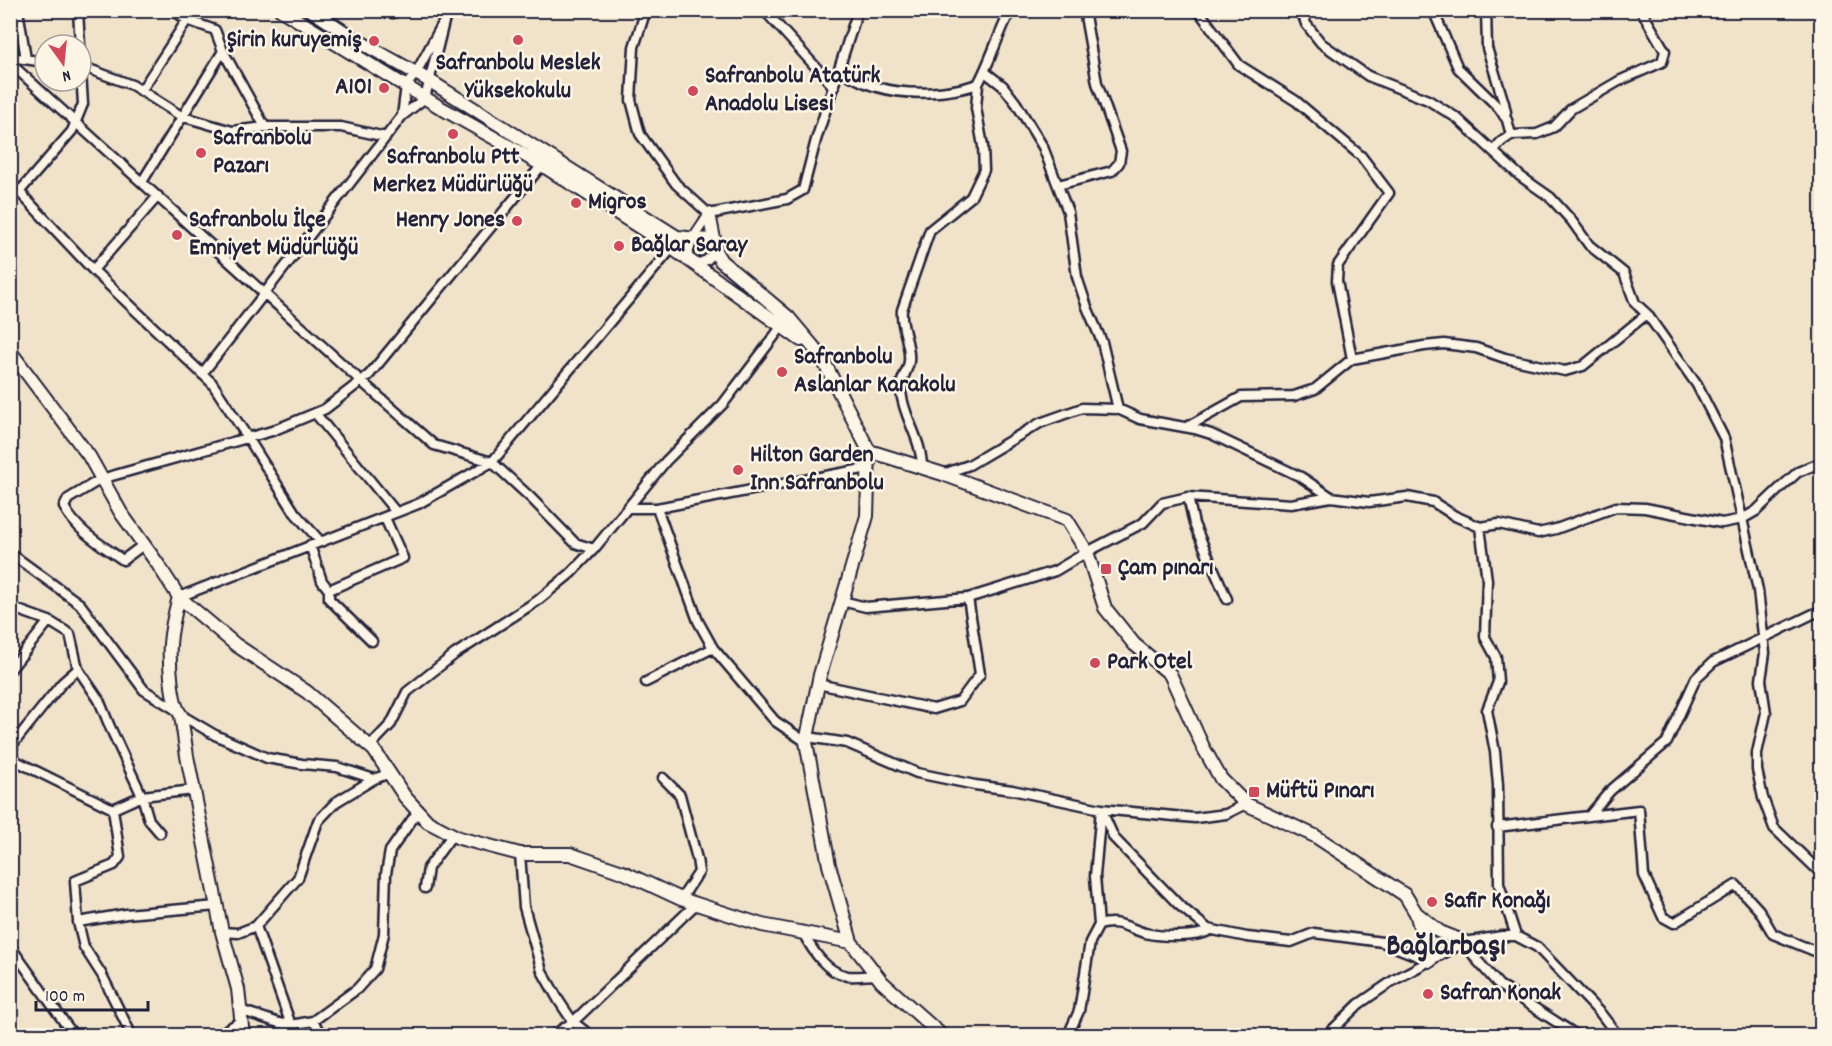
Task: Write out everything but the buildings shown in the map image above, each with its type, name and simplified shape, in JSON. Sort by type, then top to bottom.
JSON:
[{"type":"street","points":[[18,10],[26,59]]},
{"type":"street","points":[[78,10],[79,33]]},
{"type":"street","points":[[173,10],[187,20],[215,30],[223,51],[266,127]]},
{"type":"street","points":[[281,10],[406,87],[542,165],[785,322]]},
{"type":"street","points":[[402,116],[406,87],[450,10]]},
{"type":"street","points":[[646,10],[634,47],[631,100],[640,134],[676,184],[709,214],[716,250],[721,261],[821,356],[869,451],[867,516],[818,684],[807,739],[828,865],[851,942],[877,975],[940,1035]]},
{"type":"street","points":[[764,10],[834,87]]},
{"type":"street","points":[[774,21],[778,10]]},
{"type":"street","points":[[692,260],[693,238],[709,214],[787,199],[803,190],[816,140],[858,10]]},
{"type":"street","points":[[922,468],[918,441],[901,392],[909,358],[902,310],[930,230],[970,197],[984,170],[983,146],[976,108],[978,84],[999,32],[1011,10]]},
{"type":"street","points":[[1058,185],[1112,171],[1119,163],[1121,151],[1097,83],[1084,10]]},
{"type":"street","points":[[1198,10],[1239,65],[1296,101],[1361,156],[1389,193],[1338,265],[1337,281],[1352,359]]},
{"type":"street","points":[[1301,10],[1306,24],[1321,43],[1368,76],[1428,100],[1457,118],[1520,176],[1550,197],[1589,245],[1624,273],[1635,303],[1647,314],[1697,385],[1724,438],[1758,590],[1765,653],[1761,680],[1766,713],[1757,753],[1757,770],[1763,798],[1774,828],[1821,874]]},
{"type":"street","points":[[1433,10],[1458,68],[1499,108],[1507,120],[1511,135]]},
{"type":"street","points":[[1486,10],[1486,48],[1504,103],[1506,112],[1504,116]]},
{"type":"street","points":[[1493,151],[1511,135],[1537,134],[1554,127],[1571,109],[1619,81],[1662,62],[1665,51],[1641,10]]},
{"type":"street","points":[[312,11],[511,131],[677,237],[708,240],[716,250]]},
{"type":"street","points":[[141,91],[187,20]]},
{"type":"street","points":[[202,374],[402,116],[425,98],[444,22]]},
{"type":"street","points":[[142,182],[223,51]]},
{"type":"street","points":[[10,57],[33,60]]},
{"type":"street","points":[[10,63],[434,445],[492,462],[575,543],[594,549]]},
{"type":"street","points":[[93,70],[132,85],[181,116],[232,131],[266,127],[341,127],[386,137]]},
{"type":"street","points":[[839,70],[875,87],[901,93],[961,90],[978,84]]},
{"type":"street","points":[[984,72],[1002,86],[1016,103],[1043,147],[1068,212],[1077,277],[1102,342],[1118,409]]},
{"type":"street","points":[[10,197],[20,191],[72,131],[83,104],[82,93]]},
{"type":"street","points":[[143,545],[123,560],[81,531],[64,507],[68,499],[102,479],[272,431],[325,409],[369,375],[542,165]]},
{"type":"street","points":[[10,182],[93,270],[212,383],[295,513],[320,541]]},
{"type":"street","points":[[93,270],[158,196]]},
{"type":"street","points":[[179,597],[418,504],[492,462],[672,248]]},
{"type":"street","points":[[692,260],[707,260],[716,250]]},
{"type":"street","points":[[1186,427],[1241,397],[1294,396],[1314,389],[1352,359],[1444,344],[1476,348],[1505,358],[1565,371],[1583,366],[1647,314]]},
{"type":"street","points":[[370,746],[392,724],[407,692],[454,654],[537,601],[570,574],[594,549],[666,461],[723,404],[785,322]]},
{"type":"street","points":[[10,351],[89,456],[121,513],[179,597],[236,645],[307,692],[370,746],[405,797],[428,822],[459,838],[520,854],[570,854],[625,873],[681,899],[762,925],[851,942]]},
{"type":"street","points":[[943,474],[969,465],[1040,423],[1082,408],[1118,409],[1140,419],[1211,434],[1301,477],[1331,497]]},
{"type":"street","points":[[315,413],[396,512]]},
{"type":"street","points":[[869,451],[943,474],[1067,520],[1087,552],[1105,608],[1134,644],[1170,674],[1203,747],[1221,779],[1246,804],[1315,836],[1405,895],[1416,913],[1430,961]]},
{"type":"street","points":[[842,601],[866,607],[968,598],[1055,572],[1087,552],[1143,523],[1162,503],[1188,497],[1291,504],[1331,497],[1369,501],[1407,497],[1433,502],[1480,528],[1499,524],[1538,533],[1556,529],[1616,507],[1645,508],[1722,524],[1742,519],[1756,511],[1798,472],[1821,462]]},
{"type":"street","points":[[628,508],[657,508],[868,468]]},
{"type":"street","points":[[1188,497],[1194,524],[1227,598]]},
{"type":"street","points":[[657,508],[698,621],[713,648],[775,721],[807,739],[847,743],[917,773],[1101,809],[1195,818],[1226,814],[1246,804]]},
{"type":"street","points":[[329,590],[403,558],[385,518]]},
{"type":"street","points":[[1480,528],[1487,580],[1485,637],[1496,657],[1498,682],[1486,710],[1495,752],[1498,785],[1499,884],[1516,936]]},
{"type":"street","points":[[309,545],[322,581],[329,590],[329,599],[372,641]]},
{"type":"street","points":[[10,553],[80,604],[144,690],[179,713],[215,735],[267,758],[337,767],[374,779]]},
{"type":"street","points":[[179,597],[170,645],[172,686],[222,933],[238,989],[243,1035]]},
{"type":"street","points":[[818,684],[934,710],[960,701],[980,674],[968,598]]},
{"type":"street","points":[[10,607],[49,621],[70,634],[78,669],[99,700],[142,796],[149,820],[160,833]]},
{"type":"street","points":[[1590,815],[1610,792],[1667,742],[1696,678],[1713,662],[1815,613],[1821,614]]},
{"type":"street","points":[[10,670],[49,621]]},
{"type":"street","points":[[646,682],[713,648]]},
{"type":"street","points":[[78,669],[62,683],[13,744],[12,755],[16,761],[113,809]]},
{"type":"street","points":[[222,933],[238,933],[256,926],[298,878],[318,821],[336,802],[374,779],[390,773]]},
{"type":"street","points":[[663,778],[680,795],[699,872],[681,899]]},
{"type":"street","points":[[113,809],[142,796],[194,790]]},
{"type":"street","points":[[113,809],[120,857],[114,865],[75,881],[78,922],[84,947],[102,975],[132,1035]]},
{"type":"street","points":[[1065,1035],[1069,1033],[1079,1011],[1090,942],[1099,925],[1095,876],[1101,809]]},
{"type":"street","points":[[1101,809],[1114,838],[1179,905],[1208,929],[1291,942],[1314,933],[1382,942],[1430,961]]},
{"type":"street","points":[[1497,826],[1639,810],[1644,875],[1663,917],[1674,923],[1736,885],[1759,910],[1773,934],[1821,954]]},
{"type":"street","points":[[217,1035],[241,1016],[291,1025],[313,1021],[357,989],[375,969],[384,934],[386,873],[390,851],[418,811]]},
{"type":"street","points":[[425,888],[428,868],[453,834]]},
{"type":"street","points":[[520,854],[524,908],[542,971],[573,1022],[591,1035]]},
{"type":"street","points":[[552,1035],[573,1022],[696,904]]},
{"type":"street","points":[[78,922],[126,914],[217,906]]},
{"type":"street","points":[[1416,913],[1440,932],[1464,942],[1499,985],[1578,1035]]},
{"type":"street","points":[[1099,925],[1114,922],[1146,933],[1166,936],[1194,935],[1211,930]]},
{"type":"street","points":[[256,926],[291,1025]]},
{"type":"street","points":[[802,931],[811,949],[830,969],[847,976],[877,975]]},
{"type":"street","points":[[1326,1035],[1359,1004],[1394,980],[1464,942],[1516,936],[1537,947],[1618,1035]]},
{"type":"street","points":[[10,946],[74,1035]]},
{"type":"street","points":[[313,1021],[322,1035]]},
{"type":"place","name":"Safranbolu Meslek Yüksekokulu","points":[[518,40]]},
{"type":"place","name":"Şirin kuruyemiş","points":[[374,41]]},
{"type":"place","name":"A101","points":[[384,88]]},
{"type":"place","name":"Safranbolu Atatürk Anadolu Lisesi","points":[[693,91]]},
{"type":"place","name":"Safranbolu Ptt Merkez Müdürlüğü","points":[[453,134]]},
{"type":"place","name":"Safranbolu Pazarı","points":[[201,153]]},
{"type":"place","name":"Migros","points":[[576,203]]},
{"type":"place","name":"Henry Jones","points":[[517,221]]},
{"type":"place","name":"Safranbolu İlçe Emniyet Müdürlüğü","points":[[177,235]]},
{"type":"place","name":"Bağlar Saray","points":[[619,246]]},
{"type":"place","name":"Safranbolu Aslanlar Karakolu","points":[[782,372]]},
{"type":"place","name":"Hilton Garden Inn Safranbolu","points":[[738,470]]},
{"type":"place","name":"Çam pınarı","points":[[1106,569]]},
{"type":"place","name":"Park Otel","points":[[1095,663]]},
{"type":"place","name":"Müftü Pınarı","points":[[1254,792]]},
{"type":"place","name":"Safir Konağı","points":[[1432,902]]},
{"type":"place","name":"Safran Konak","points":[[1428,994]]},
{"type":"district","name":"Bağlarbaşı","points":[[1446,948]]}]
